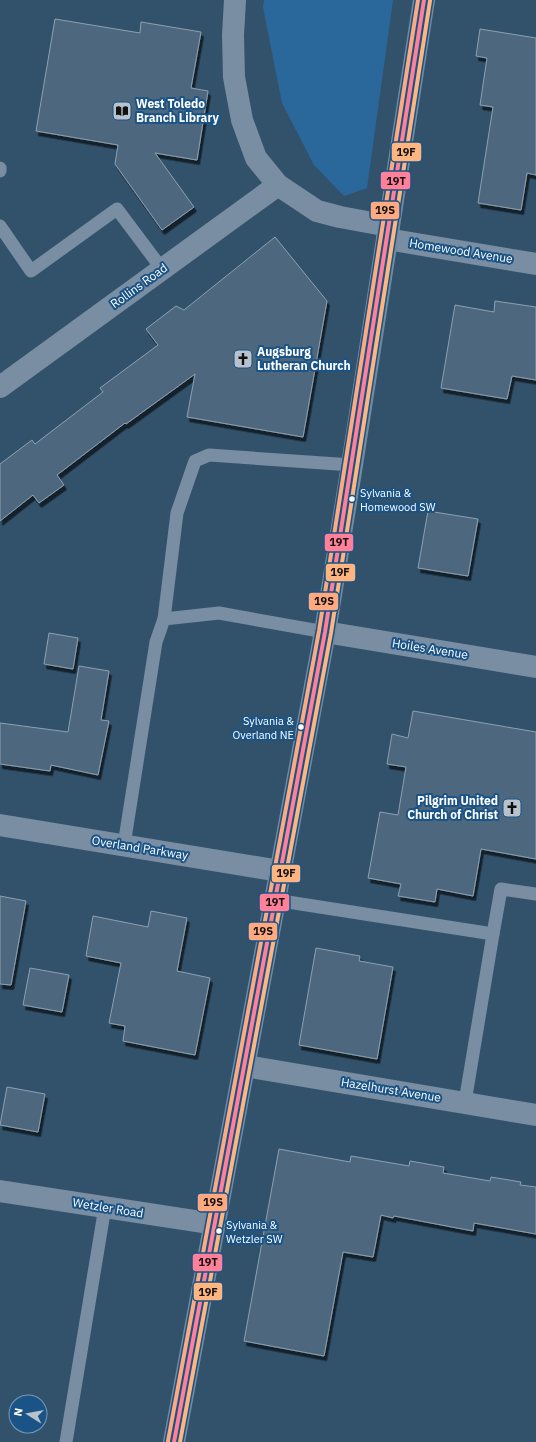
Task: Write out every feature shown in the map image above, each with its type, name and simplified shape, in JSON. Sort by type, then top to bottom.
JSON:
[{"type":"main road","points":[[174,1442],[325,632],[424,0]]},
{"type":"street","name":"Homewood Avenue","points":[[235,0],[233,35],[234,77],[242,120],[256,158],[278,185],[317,211],[347,218],[388,232],[536,264]]},
{"type":"street","name":"Rollins Road","points":[[0,387],[278,185]]},
{"type":"street","name":"Hoiles Avenue","points":[[325,632],[536,667]]},
{"type":"street","name":"Overland Parkway","points":[[0,825],[280,871]]},
{"type":"street","name":"Hazelhurst Avenue","points":[[245,1066],[536,1115]]},
{"type":"street","name":"Wetzler Road","points":[[0,1191],[215,1224]]},
{"type":"lane","points":[[0,226],[31,271],[117,210],[162,269]]},
{"type":"lane","points":[[124,845],[156,642],[164,619],[177,513],[195,461],[209,455],[352,465]]},
{"type":"lane","points":[[164,619],[219,613],[325,632]]},
{"type":"lane","points":[[465,1102],[501,889],[536,894]]},
{"type":"lane","points":[[275,900],[493,934]]},
{"type":"lane","points":[[66,1442],[105,1207]]},
{"type":"shaded area","points":[[264,0],[393,0],[367,188],[344,196],[314,165],[282,103],[263,7]]},
{"type":"building","name":"West Toledo Branch Library","points":[[55,19],[140,33],[141,22],[201,32],[191,88],[208,91],[197,160],[155,153],[194,207],[162,230],[115,164],[118,145],[36,131]]},
{"type":"building","points":[[480,29],[536,38],[536,175],[527,173],[521,210],[478,203],[493,107],[480,105],[487,58],[476,56]]},
{"type":"building","name":"Augsburg Lutheran Church","points":[[275,237],[327,301],[303,437],[187,417],[195,374],[126,424],[125,423],[57,475],[64,485],[39,503],[33,495],[0,521],[0,464],[32,440],[35,444],[103,392],[100,388],[158,345],[146,329],[176,306],[184,310]]},
{"type":"building","points":[[495,301],[536,307],[536,380],[512,376],[507,399],[441,388],[455,305],[494,312]]},
{"type":"building","points":[[428,511],[478,519],[468,576],[418,568]]},
{"type":"building","points":[[49,633],[78,638],[73,669],[44,664]]},
{"type":"building","points":[[79,666],[109,671],[101,720],[109,721],[98,775],[51,765],[50,771],[0,764],[0,723],[68,732]]},
{"type":"building","name":"Pilgrim United Church of Christ","points":[[413,711],[536,732],[536,859],[481,849],[473,896],[437,889],[435,902],[398,896],[401,884],[368,878],[380,812],[398,815],[406,767],[387,764],[392,734],[408,738]]},
{"type":"building","points":[[0,896],[26,901],[11,985],[0,984]]},
{"type":"building","points":[[151,911],[187,918],[177,971],[210,978],[195,1055],[123,1041],[125,1026],[109,1023],[121,963],[86,956],[93,916],[148,927]]},
{"type":"building","points":[[316,948],[360,956],[359,961],[393,967],[377,1059],[299,1045]]},
{"type":"building","points":[[30,968],[69,975],[62,1012],[23,1005]]},
{"type":"building","points":[[7,1087],[45,1094],[38,1132],[0,1125]]},
{"type":"building","points":[[279,1149],[350,1162],[351,1156],[409,1166],[410,1161],[444,1167],[443,1173],[490,1181],[491,1177],[521,1182],[520,1185],[536,1187],[536,1234],[474,1223],[473,1231],[394,1216],[393,1218],[381,1215],[373,1257],[343,1252],[324,1356],[244,1341]]},
{"type":"transit line","name":"19S","points":[[168,1441],[319,631],[418,0]]},
{"type":"transit line","name":"19T","points":[[174,1442],[325,632],[424,0]]},
{"type":"transit line","name":"19F","points":[[180,1442],[331,633],[430,1]]},
{"type":"place","name":"West Toledo Branch Library","points":[[122,111]]},
{"type":"place","name":"Augsburg Lutheran Church","points":[[243,359]]},
{"type":"place","name":"Sylvania & Homewood SW","points":[[352,499]]},
{"type":"place","name":"Sylvania & Overland NE","points":[[301,727]]},
{"type":"place","name":"Pilgrim United Church of Christ","points":[[512,808]]},
{"type":"place","name":"Sylvania & Wetzler SW","points":[[219,1231]]}]
